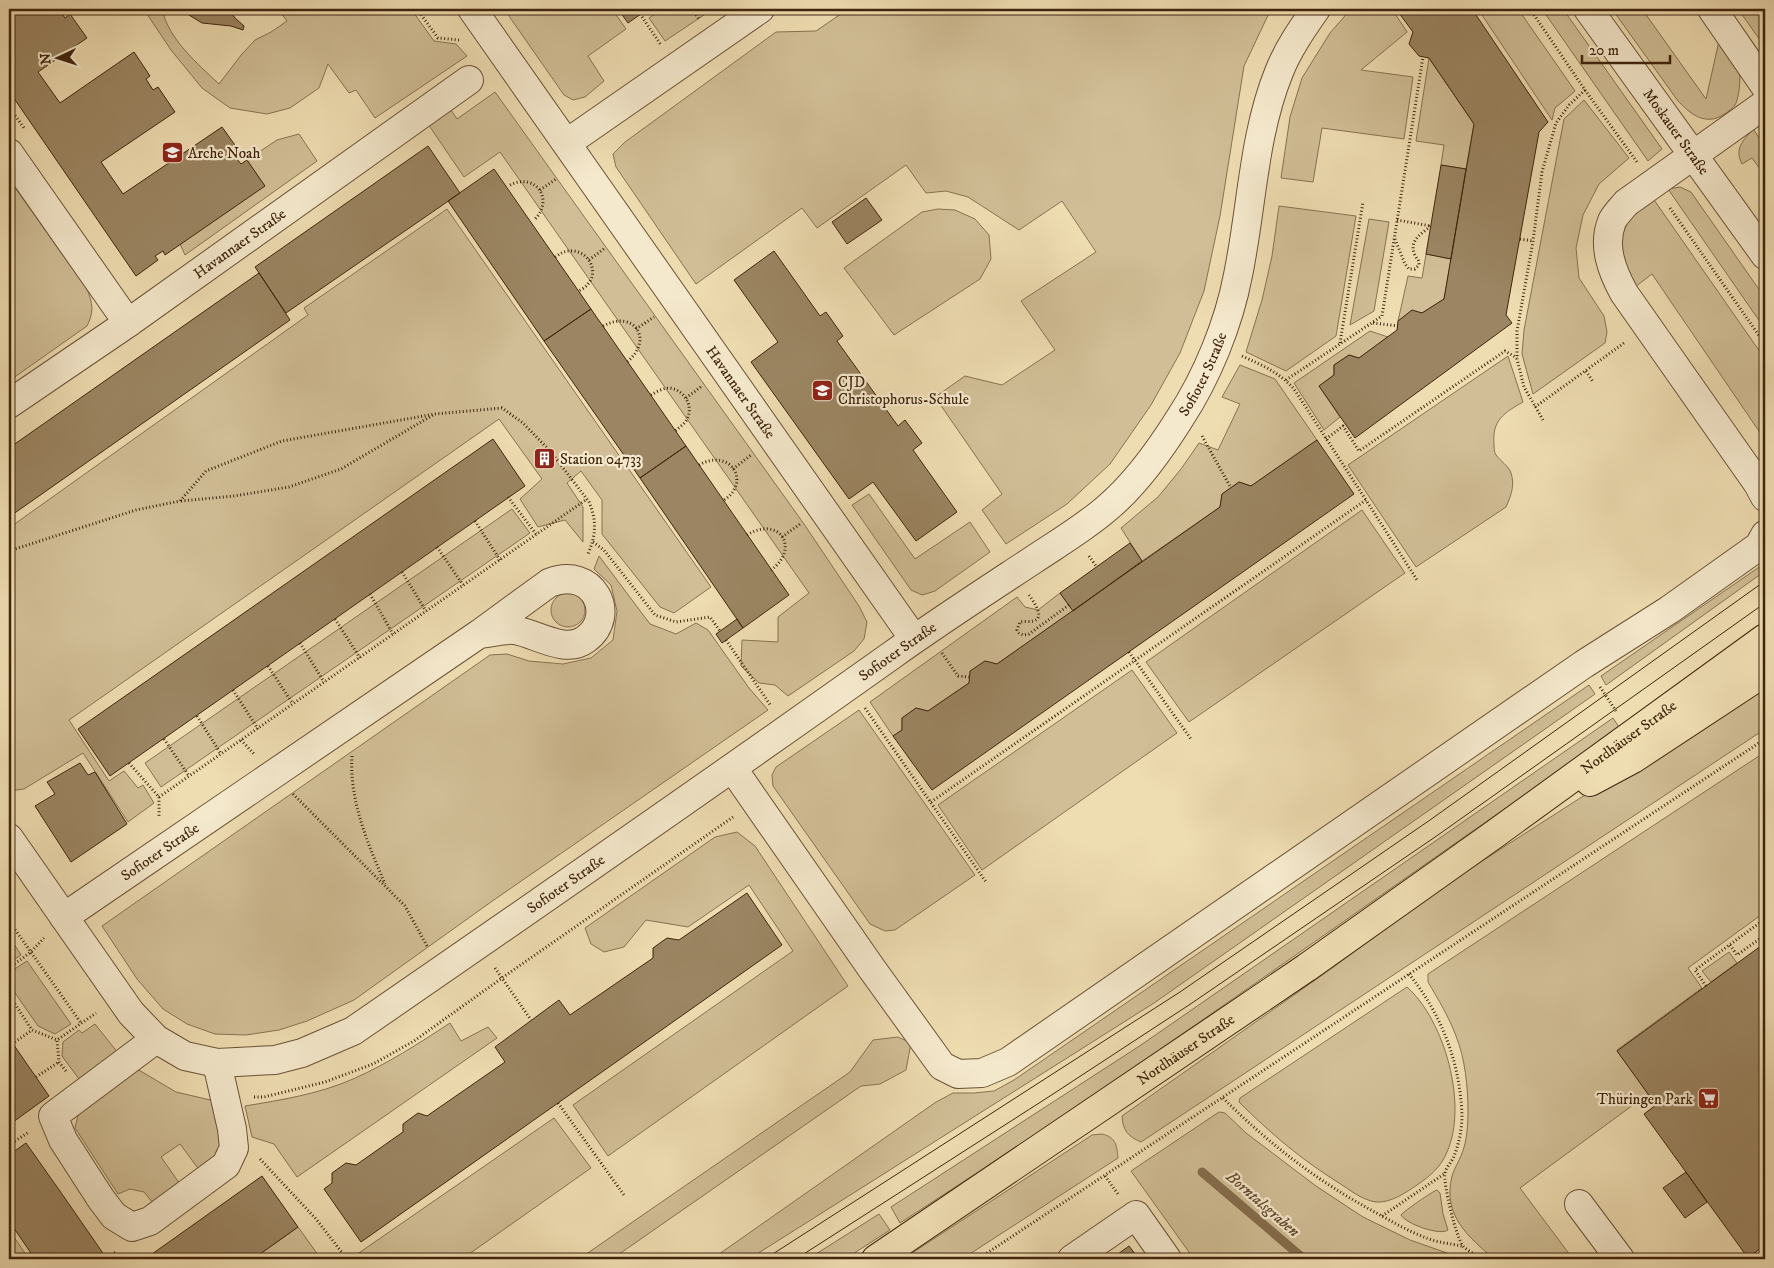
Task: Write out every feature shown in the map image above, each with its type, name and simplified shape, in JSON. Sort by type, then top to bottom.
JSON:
[{"type":"main road","name":"Nordhäuser Straße","points":[[876,1259],[1298,974],[1765,638]]},
{"type":"main road","name":"Nordhäuser Straße","points":[[1492,836],[1633,759],[1765,672]]},
{"type":"street","name":"Havannaer Straße","points":[[472,9],[926,643]]},
{"type":"street","points":[[567,143],[760,9]]},
{"type":"street","name":"Sofioter Straße","points":[[9,838],[131,1013],[156,1039],[185,1056],[217,1063],[275,1060],[324,1045],[353,1032],[480,944],[740,779],[795,724],[849,686],[926,643],[1013,573],[1106,509],[1137,478],[1180,418],[1198,389],[1216,348],[1238,278],[1259,147],[1267,111],[1279,72],[1295,38],[1316,9]]},
{"type":"street","name":"Moskauer Straße","points":[[1588,9],[1765,256]]},
{"type":"street","points":[[1712,9],[1765,86]]},
{"type":"street","name":"Havannaer Straße","points":[[9,404],[128,323],[469,80]]},
{"type":"street","points":[[1765,104],[1626,203],[1612,220],[1608,238],[1609,258],[1615,277],[1765,497]]},
{"type":"street","points":[[9,153],[128,323]]},
{"type":"street","points":[[740,779],[942,1066],[958,1074],[982,1073],[1017,1056],[1584,664],[1723,572],[1759,546],[1765,535]]},
{"type":"street","name":"Sofioter Straße","points":[[64,917],[480,634],[549,583],[571,578],[592,588],[598,598],[599,621],[594,631],[586,640],[576,644],[566,645],[529,633],[511,630],[480,634]]},
{"type":"street","points":[[156,1039],[53,1116],[63,1140],[114,1216],[132,1226],[150,1221],[226,1164],[234,1148],[232,1129],[217,1063]]},
{"type":"street","points":[[1579,1204],[1620,1259]]},
{"type":"street","points":[[1072,1259],[1136,1216],[1167,1259]]},
{"type":"path","points":[[417,9],[438,38],[467,41]]},
{"type":"path","points":[[640,14],[666,52]]},
{"type":"path","points":[[1286,380],[1382,316],[1423,57]]},
{"type":"path","points":[[1543,420],[1524,387],[1518,358],[1517,331],[1533,241],[1542,172],[1556,123],[1569,105],[1585,90]]},
{"type":"path","points":[[540,190],[561,175]]},
{"type":"path","points":[[510,185],[523,181],[529,182],[540,190],[544,203],[539,215],[534,220]]},
{"type":"path","points":[[1340,344],[1364,202]]},
{"type":"path","points":[[1395,237],[1405,264],[1409,269],[1415,269],[1419,265],[1419,261],[1414,254],[1412,246],[1415,239],[1430,226],[1397,220]]},
{"type":"path","points":[[1520,239],[1533,241]]},
{"type":"path","points":[[589,260],[611,244]]},
{"type":"path","points":[[555,257],[565,251],[572,251],[584,255],[589,260],[592,272],[591,279],[588,285],[579,291]]},
{"type":"path","points":[[636,329],[659,314]]},
{"type":"path","points":[[602,326],[620,320],[632,324],[636,329],[640,342],[639,348],[636,354],[627,362]]},
{"type":"path","points":[[1372,323],[1398,326]]},
{"type":"path","points":[[1535,407],[1648,326]]},
{"type":"path","points":[[1216,348],[1250,360],[1275,372],[1294,389],[1417,580]]},
{"type":"path","points":[[1326,439],[1343,426],[1359,451],[1505,351],[1518,358]]},
{"type":"path","points":[[1586,371],[1593,382]]},
{"type":"path","points":[[686,398],[708,382]]},
{"type":"path","points":[[651,395],[669,388],[681,393],[686,398],[689,404],[688,417],[675,431]]},
{"type":"path","points":[[180,501],[206,470],[282,441],[435,414],[502,408],[523,423],[545,446],[587,499],[593,512],[595,521],[593,542],[577,580]]},
{"type":"path","points":[[9,551],[136,510],[180,501],[234,496],[289,487],[341,468],[435,414]]},
{"type":"path","points":[[1200,433],[1231,488]]},
{"type":"path","points":[[733,468],[756,451]]},
{"type":"path","points":[[699,465],[716,459],[723,460],[733,468],[737,481],[732,494],[724,500]]},
{"type":"path","points":[[508,498],[536,534]]},
{"type":"path","points":[[129,763],[159,797],[587,499]]},
{"type":"path","points":[[931,802],[1366,500]]},
{"type":"path","points":[[782,537],[805,520]]},
{"type":"path","points":[[474,521],[500,560]]},
{"type":"path","points":[[747,535],[759,528],[765,528],[772,529],[782,537],[785,543],[785,556],[771,570]]},
{"type":"path","points":[[593,542],[604,550],[655,615],[676,622],[710,617],[720,631]]},
{"type":"path","points":[[437,547],[463,585]]},
{"type":"path","points":[[1089,556],[1096,566]]},
{"type":"path","points":[[402,572],[426,611]]},
{"type":"path","points":[[1013,573],[1039,614],[1034,621],[1020,622],[1017,630],[1018,633],[1023,635],[1029,634],[1069,605]]},
{"type":"path","points":[[370,594],[394,634]]},
{"type":"path","points":[[335,619],[360,658]]},
{"type":"path","points":[[726,640],[776,713],[795,724]]},
{"type":"path","points":[[300,643],[324,682]]},
{"type":"path","points":[[926,643],[958,676],[969,677]]},
{"type":"path","points":[[1129,652],[1191,739]]},
{"type":"path","points":[[1584,664],[1618,714]]},
{"type":"path","points":[[268,666],[293,704]]},
{"type":"path","points":[[849,686],[986,882]]},
{"type":"path","points":[[233,690],[258,728]]},
{"type":"path","points":[[196,716],[221,754]]},
{"type":"path","points":[[357,718],[352,759],[354,786],[364,833],[386,887]]},
{"type":"path","points":[[164,739],[189,776]]},
{"type":"path","points":[[978,1259],[1765,739]]},
{"type":"path","points":[[241,740],[405,906],[441,971]]},
{"type":"path","points":[[502,978],[734,817],[725,804],[740,779]]},
{"type":"path","points":[[1706,986],[1695,970],[1765,919]]},
{"type":"path","points":[[9,921],[81,1023],[57,1040]]},
{"type":"path","points":[[1730,945],[1737,955],[1765,935]]},
{"type":"path","points":[[480,944],[531,1020]]},
{"type":"path","points":[[9,968],[31,952]]},
{"type":"path","points":[[1382,1216],[1445,1174],[1454,1156],[1461,1130],[1459,1079],[1450,1045],[1439,1021],[1409,974]]},
{"type":"path","points":[[9,995],[32,1030],[57,1040]]},
{"type":"path","points":[[12,1044],[32,1030]]},
{"type":"path","points":[[57,1040],[59,1062],[82,1094]]},
{"type":"path","points":[[36,1077],[59,1062]]},
{"type":"path","points":[[1223,1098],[1254,1129],[1325,1184],[1414,1233],[1434,1241],[1463,1246],[1483,1259]]},
{"type":"path","points":[[558,1103],[624,1195]]},
{"type":"path","points":[[232,1129],[316,1219],[346,1259]]},
{"type":"path","points":[[1445,1174],[1451,1211],[1456,1231],[1463,1246]]},
{"type":"shaded area","points":[[146,9],[162,9],[177,41],[219,84],[255,40],[287,21],[278,9],[411,9],[434,41],[456,44],[467,56],[375,118],[356,90],[349,93],[328,64],[319,88],[290,108],[267,114],[230,108],[202,88],[171,50],[147,14]]},
{"type":"shaded area","points":[[504,9],[612,9],[626,29],[588,56],[604,81],[585,97],[573,100],[564,95]]},
{"type":"shaded area","points":[[662,9],[713,9],[665,41],[649,18]]},
{"type":"shaded area","points":[[848,9],[1271,9],[1244,66],[1220,216],[1204,291],[1180,353],[1151,405],[1110,464],[1067,504],[1006,544],[982,510],[1002,494],[935,397],[965,376],[1002,385],[1055,350],[1021,301],[1096,252],[1062,201],[1019,230],[968,197],[946,191],[926,193],[906,165],[817,228],[802,208],[696,284],[616,167],[613,154],[625,142],[776,32],[816,31]]},
{"type":"shaded area","points":[[1351,9],[1392,9],[1407,32],[1361,70],[1413,77],[1404,139],[1322,128],[1313,182],[1281,178],[1290,117],[1302,78],[1330,33]]},
{"type":"shaded area","points":[[1478,9],[1518,9],[1575,91],[1555,108],[1552,120]]},
{"type":"shaded area","points":[[1542,9],[1563,9],[1662,149],[1648,161]]},
{"type":"shaded area","points":[[1612,9],[1642,9],[1706,99],[1719,41],[1739,70],[1738,98],[1731,110],[1718,118],[1712,119],[1697,117],[1689,111],[1678,101]]},
{"type":"shaded area","points":[[1738,9],[1765,9],[1765,47]]},
{"type":"shaded area","points":[[1429,58],[1474,124],[1466,169],[1441,165],[1444,145],[1416,141]]},
{"type":"shaded area","points":[[495,92],[804,524],[859,606],[867,622],[864,639],[854,651],[788,696],[775,685],[759,683],[741,666],[742,640],[778,642],[778,617],[809,593],[500,152],[464,177],[428,124],[451,110],[457,119]]},
{"type":"shaded area","points":[[1584,100],[1629,158],[1599,184],[1583,215],[1576,248],[1579,278],[1604,316],[1607,332],[1605,343],[1533,394],[1522,354],[1524,330],[1564,119]]},
{"type":"shaded area","points":[[1753,129],[1765,146],[1765,176],[1752,158],[1742,164],[1740,158],[1739,149]]},
{"type":"shaded area","points":[[299,134],[317,161],[185,255],[180,244],[264,186],[247,160],[277,140]]},
{"type":"shaded area","points":[[9,179],[87,289],[92,308],[87,326],[9,381]]},
{"type":"shaded area","points":[[1680,187],[1691,192],[1765,298],[1765,329],[1668,189]]},
{"type":"shaded area","points":[[1652,197],[1765,359],[1765,440],[1652,274],[1635,287],[1625,269],[1620,248],[1624,231],[1633,216]]},
{"type":"shaded area","points":[[1279,206],[1356,216],[1336,336],[1286,371],[1246,352],[1262,300],[1272,256]]},
{"type":"shaded area","points":[[447,209],[711,587],[674,613],[660,607],[602,534],[602,500],[581,471],[567,483],[583,507],[583,542],[565,520],[538,527],[520,499],[542,479],[499,419],[69,720],[109,781],[124,771],[138,788],[143,785],[154,803],[128,822],[83,753],[24,789],[9,791],[9,528],[308,315],[304,308]]},
{"type":"shaded area","points":[[938,209],[955,210],[975,219],[989,235],[991,259],[980,279],[894,335],[844,268],[922,212]]},
{"type":"shaded area","points":[[1369,219],[1389,222],[1374,311],[1350,325]]},
{"type":"shaded area","points":[[1426,254],[1451,259],[1444,299],[1422,313],[1412,311],[1398,321],[1408,276],[1422,278]]},
{"type":"shaded area","points":[[1370,331],[1388,337],[1359,358],[1349,355],[1334,365],[1334,375],[1319,386],[1340,417],[1324,430],[1294,383]]},
{"type":"shaded area","points":[[1508,356],[1523,402],[1505,414],[1497,423],[1495,429],[1495,454],[1508,468],[1513,482],[1508,503],[1506,507],[1416,567],[1348,465]]},
{"type":"shaded area","points":[[1240,365],[1275,379],[1317,440],[1251,486],[1239,482],[1222,494],[1220,507],[1142,561],[1121,528],[1158,497],[1199,443],[1218,450],[1240,404],[1222,397]]},
{"type":"shaded area","points":[[869,494],[915,559],[970,522],[990,552],[935,591],[922,595],[911,590],[852,505]]},
{"type":"shaded area","points":[[512,509],[530,533],[161,787],[145,763]]},
{"type":"shaded area","points":[[1362,510],[1405,573],[1189,722],[1146,662]]},
{"type":"shaded area","points":[[599,556],[650,624],[676,634],[696,623],[708,630],[749,688],[768,710],[491,902],[354,1000],[307,1021],[279,1030],[246,1035],[215,1034],[187,1024],[163,1009],[137,979],[102,926],[490,655],[507,654],[529,661],[563,664],[591,658],[613,640],[617,611],[611,585],[594,569]]},
{"type":"shaded area","points":[[1765,563],[1765,571],[1606,685],[1601,676]]},
{"type":"shaded area","points":[[568,593],[580,598],[585,610],[580,622],[568,627],[556,622],[551,610],[556,598]]},
{"type":"shaded area","points":[[1060,593],[1073,611],[997,664],[985,661],[971,671],[969,683],[928,711],[916,708],[902,718],[902,730],[893,736],[870,702],[1017,597],[1025,607],[1038,610]]},
{"type":"shaded area","points":[[1132,670],[1177,733],[982,870],[938,805]]},
{"type":"shaded area","points":[[1589,685],[1595,694],[1154,1003],[749,1259],[734,1259],[731,1256],[727,1259],[712,1259],[936,1102],[953,1093],[994,1091],[1014,1080]]},
{"type":"shaded area","points":[[1765,687],[1765,729],[1141,1142],[1127,1132],[1123,1125],[1122,1116],[1328,971],[1454,879],[1602,784]]},
{"type":"shaded area","points":[[859,710],[975,875],[895,930],[885,931],[870,924],[773,786],[772,775],[776,767]]},
{"type":"shaded area","points":[[1613,718],[1621,730],[1050,1125],[900,1223],[891,1207],[1141,1045]]},
{"type":"shaded area","points":[[1765,752],[1765,912],[1688,968],[1702,988],[1617,1050],[1648,1094],[1520,1188],[1573,1259],[1494,1259],[1467,1234],[1454,1214],[1451,1203],[1452,1176],[1463,1151],[1467,1134],[1467,1083],[1459,1045],[1447,1015],[1428,982],[1428,974]]},
{"type":"shaded area","points":[[737,832],[755,846],[848,986],[608,1156],[573,1105],[793,951],[749,885],[688,927],[646,920],[624,947],[604,952],[591,944],[585,928],[715,837]]},
{"type":"shaded area","points":[[9,936],[21,955],[9,963]]},
{"type":"shaded area","points":[[1729,952],[1737,963],[1711,982],[1702,971]]},
{"type":"shaded area","points":[[27,961],[71,1024],[55,1034],[38,1026],[13,990],[13,970]]},
{"type":"shaded area","points":[[1407,987],[1420,1002],[1442,1042],[1454,1088],[1455,1111],[1453,1133],[1445,1157],[1431,1175],[1398,1197],[1376,1202],[1356,1194],[1312,1165],[1262,1124],[1239,1102],[1240,1098]]},
{"type":"shaded area","points":[[450,1023],[461,1041],[488,1027],[497,1038],[297,1177],[274,1144],[252,1137],[245,1106],[313,1093],[353,1079],[390,1060]]},
{"type":"shaded area","points":[[95,1024],[118,1053],[79,1079],[62,1056],[63,1042],[79,1030],[82,1033]]},
{"type":"shaded area","points":[[898,1037],[911,1043],[906,1070],[880,1084],[861,1086],[612,1259],[579,1259],[850,1072],[873,1040]]},
{"type":"shaded area","points":[[137,1069],[176,1092],[219,1102],[225,1144],[216,1160],[200,1171],[180,1144],[161,1157],[180,1184],[152,1202],[144,1192],[130,1189],[118,1194],[75,1128],[79,1111]]},
{"type":"shaded area","points":[[1219,1112],[1225,1113],[1246,1133],[1316,1186],[1363,1217],[1410,1240],[1464,1259],[1194,1259],[1131,1171]]},
{"type":"shaded area","points":[[554,1118],[591,1168],[462,1259],[330,1259],[353,1257]]},
{"type":"shaded area","points":[[1102,1134],[1110,1137],[1115,1143],[1118,1158],[962,1259],[903,1259],[1092,1135]]},
{"type":"shaded area","points":[[1437,1190],[1440,1193],[1443,1214],[1448,1230],[1438,1231],[1423,1228],[1409,1222],[1401,1215],[1419,1201]]},
{"type":"shaded area","points":[[879,1214],[890,1230],[845,1259],[808,1259]]},
{"type":"shaded area","points":[[298,1227],[321,1259],[253,1259]]},
{"type":"shaded area","points":[[9,1230],[29,1259],[9,1259]]},
{"type":"building","points":[[9,9],[59,9],[65,18],[70,14],[87,38],[38,72],[60,103],[134,52],[150,76],[146,79],[153,90],[158,87],[175,112],[101,162],[123,194],[222,127],[237,148],[232,152],[237,159],[241,164],[247,160],[265,186],[165,255],[163,251],[155,256],[158,260],[136,276],[9,91]]},
{"type":"building","points":[[186,9],[229,9],[244,26],[243,30],[231,26],[202,23],[189,15]]},
{"type":"building","points":[[618,9],[648,9],[628,23]]},
{"type":"building","points":[[1396,9],[1472,9],[1548,122],[1539,132],[1506,315],[1512,323],[1355,438],[1319,386],[1334,375],[1334,365],[1349,355],[1359,358],[1397,330],[1398,321],[1412,310],[1422,313],[1444,299],[1474,124],[1429,58],[1419,56],[1409,44],[1413,32]]},
{"type":"building","points":[[428,146],[460,193],[286,313],[255,267]]},
{"type":"building","points":[[1441,165],[1466,169],[1451,259],[1426,254]]},
{"type":"building","points":[[494,169],[591,309],[544,341],[448,201]]},
{"type":"building","points":[[866,198],[882,220],[847,244],[832,222]]},
{"type":"building","name":"CJD Christophorus-Schule","points":[[774,251],[820,316],[826,312],[843,336],[837,341],[898,426],[905,420],[922,443],[913,450],[957,512],[916,541],[873,482],[849,499],[751,362],[778,342],[734,280]]},
{"type":"building","points":[[259,273],[290,320],[9,517],[9,448]]},
{"type":"building","points":[[591,309],[686,446],[640,478],[544,341]]},
{"type":"building","points":[[493,439],[525,486],[110,776],[78,729]]},
{"type":"building","points":[[1317,440],[1354,494],[932,790],[893,736],[902,730],[902,718],[916,708],[928,711],[969,683],[970,671],[985,661],[997,664],[1220,507],[1222,494],[1239,482],[1251,486]]},
{"type":"building","points":[[686,446],[789,595],[743,628],[640,478]]},
{"type":"building","name":"Station 04733","points":[[543,450],[551,462],[545,467],[536,455]]},
{"type":"building","points":[[1130,543],[1142,561],[1073,611],[1060,593]]},
{"type":"building","points":[[737,619],[743,628],[722,643],[716,634]]},
{"type":"building","points":[[80,763],[88,775],[95,772],[127,824],[71,862],[35,806],[55,794],[47,782]]},
{"type":"building","points":[[747,893],[782,945],[361,1242],[324,1189],[332,1183],[332,1173],[346,1163],[356,1165],[403,1132],[403,1124],[418,1113],[427,1116],[505,1062],[495,1047],[559,1000],[570,1015],[653,958],[653,948],[667,938],[679,940]]},
{"type":"building","name":"Thüringen Park","points":[[1765,943],[1765,1254],[1761,1248],[1748,1258],[1644,1114],[1656,1105],[1617,1051]]},
{"type":"building","points":[[9,1038],[49,1096],[9,1125]]},
{"type":"building","points":[[26,1143],[107,1259],[35,1259],[9,1221],[9,1155]]},
{"type":"building","points":[[1686,1172],[1707,1202],[1685,1218],[1663,1188]]},
{"type":"building","points":[[262,1176],[298,1227],[253,1259],[145,1259]]},
{"type":"building","points":[[1129,1246],[1139,1259],[1111,1259]]},
{"type":"waterway","name":"Borntalsgraben","points":[[1202,1172],[1304,1259]]},
{"type":"tram line","points":[[765,1259],[1180,992],[1430,820],[1765,581]]},
{"type":"tram line","points":[[796,1259],[1189,1005],[1438,835],[1765,603]]},
{"type":"place","name":"Arche Noah","points":[[172,153]]},
{"type":"place","name":"CJD Christophorus-Schule","points":[[822,391]]},
{"type":"place","name":"Station 04733","points":[[544,459]]},
{"type":"place","name":"Thüringen Park","points":[[1709,1099]]}]
